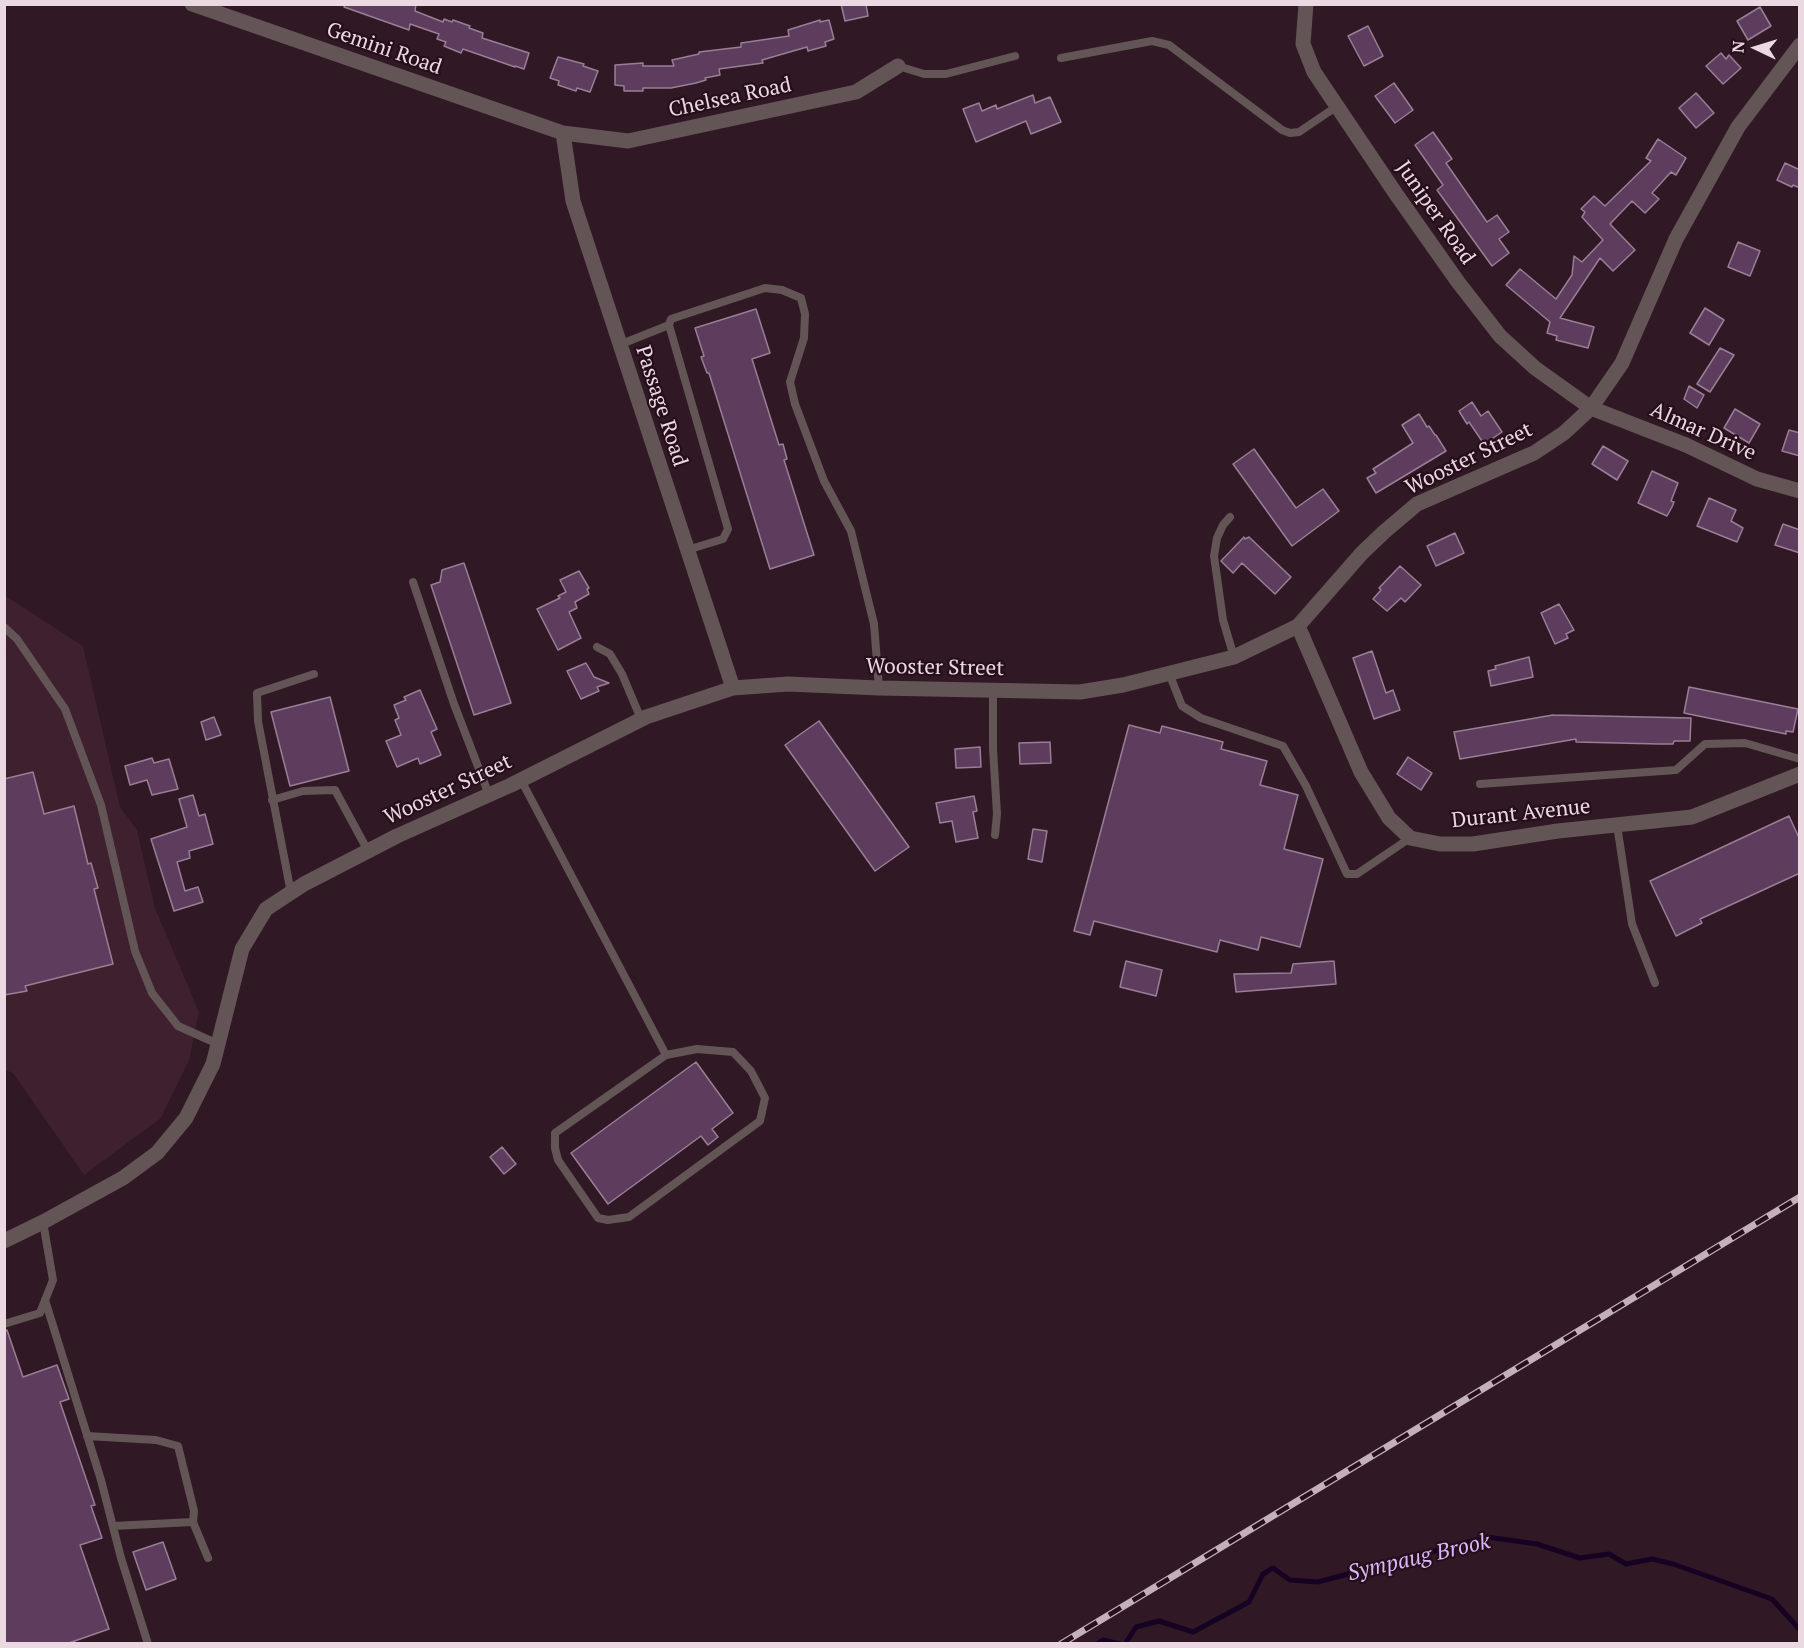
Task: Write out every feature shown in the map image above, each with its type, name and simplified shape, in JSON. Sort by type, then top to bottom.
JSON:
[{"type":"street","name":"Gemini Road","points":[[192,4],[563,133]]},
{"type":"street","name":"Juniper Road","points":[[1306,4],[1303,44],[1314,72],[1451,272],[1500,336],[1535,368],[1591,408]]},
{"type":"street","name":"Wooster Street","points":[[4,1241],[123,1178],[157,1153],[186,1118],[213,1064],[242,949],[266,909],[291,893],[397,836],[521,780],[641,719],[733,688],[788,684],[1080,692],[1234,657],[1298,626],[1369,546],[1417,504],[1534,453],[1564,433],[1591,408],[1622,363],[1676,239],[1737,127],[1800,45]]},
{"type":"street","name":"Chelsea Road","points":[[563,133],[628,141],[856,92],[898,66]]},
{"type":"street","name":"Passage Road","points":[[563,133],[573,201],[733,688]]},
{"type":"street","name":"Almar Drive","points":[[1591,408],[1686,445],[1757,479],[1800,491]]},
{"type":"street","points":[[1298,626],[1361,772],[1389,818],[1410,838]]},
{"type":"street","name":"Durant Avenue","points":[[1410,838],[1440,844],[1473,844],[1692,817],[1800,774]]},
{"type":"lane","points":[[1061,58],[1152,41],[1169,45],[1282,130],[1290,133],[1299,132],[1336,107]]},
{"type":"lane","points":[[898,66],[924,74],[946,74],[1015,56]]},
{"type":"lane","points":[[687,550],[723,539],[728,529],[669,325],[671,319],[765,288],[782,290],[801,298],[805,314],[804,338],[790,382],[795,404],[824,481],[851,531],[874,624],[879,688]]},
{"type":"lane","points":[[619,345],[669,325]]},
{"type":"lane","points":[[1230,517],[1217,538],[1214,556],[1223,620],[1234,657]]},
{"type":"lane","points":[[413,582],[454,704],[489,795]]},
{"type":"lane","points":[[4,627],[17,639],[65,709],[101,805],[135,951],[152,993],[178,1026],[218,1044]]},
{"type":"lane","points":[[597,646],[610,654],[641,719]]},
{"type":"lane","points":[[1169,673],[1182,706],[1201,718],[1283,746],[1306,786],[1347,874],[1357,874],[1410,838]]},
{"type":"lane","points":[[291,893],[258,721],[257,693],[314,674]]},
{"type":"lane","points":[[993,691],[993,749],[997,814],[994,835]]},
{"type":"lane","points":[[1480,784],[1676,770],[1706,744],[1745,743],[1800,759]]},
{"type":"lane","points":[[521,780],[666,1055]]},
{"type":"lane","points":[[272,800],[303,791],[335,790],[368,851]]},
{"type":"lane","points":[[1617,825],[1632,924],[1655,983]]},
{"type":"lane","points":[[697,1049],[733,1052],[751,1071],[765,1098],[760,1121],[629,1217],[608,1220],[598,1218],[558,1161],[555,1133],[666,1055],[697,1049]]},
{"type":"lane","points":[[4,1324],[40,1313],[53,1280],[43,1222]]},
{"type":"lane","points":[[45,1300],[148,1644]]},
{"type":"lane","points":[[87,1436],[156,1440],[178,1446],[194,1511],[193,1522],[208,1558]]},
{"type":"lane","points":[[113,1526],[193,1522]]},
{"type":"shaded area","points":[[4,595],[83,646],[120,807],[137,830],[155,908],[199,1012],[189,1060],[161,1118],[84,1175],[13,1073],[5,1070],[4,656],[7,654],[4,651]]},
{"type":"building","points":[[345,4],[416,4],[415,11],[443,22],[444,19],[452,22],[453,20],[470,26],[469,28],[483,33],[482,38],[529,53],[524,69],[463,49],[461,53],[444,46],[446,42],[437,39],[439,34],[410,24],[409,30],[344,7]]},
{"type":"building","points":[[841,4],[866,4],[868,16],[845,21]]},
{"type":"building","points":[[1760,7],[1771,26],[1748,40],[1737,21]]},
{"type":"building","points":[[820,20],[820,22],[829,20],[834,39],[825,42],[826,46],[808,51],[807,47],[762,60],[763,63],[719,69],[720,75],[671,88],[624,91],[624,86],[615,85],[615,65],[643,63],[643,66],[674,66],[672,60],[699,54],[699,52],[741,47],[741,43],[789,36],[788,30]]},
{"type":"building","points":[[1368,26],[1383,56],[1364,66],[1348,36]]},
{"type":"building","points":[[1721,53],[1726,59],[1729,55],[1741,68],[1723,84],[1706,66]]},
{"type":"building","points":[[558,57],[584,64],[583,66],[598,71],[590,92],[577,88],[576,91],[558,85],[559,81],[550,78]]},
{"type":"building","points":[[1394,83],[1413,110],[1395,123],[1375,96]]},
{"type":"building","points":[[1696,93],[1714,113],[1696,128],[1679,108]]},
{"type":"building","points":[[1033,95],[1035,103],[1050,97],[1061,122],[1031,134],[1026,121],[976,142],[963,109],[979,103],[982,111],[996,105],[997,109]]},
{"type":"building","points":[[1433,132],[1452,159],[1446,163],[1487,222],[1497,215],[1509,232],[1499,239],[1509,253],[1492,266],[1437,190],[1443,185],[1415,145]]},
{"type":"building","points":[[1658,139],[1686,158],[1676,175],[1671,172],[1652,193],[1659,199],[1645,213],[1632,201],[1610,224],[1635,250],[1613,271],[1600,258],[1560,318],[1594,327],[1588,348],[1556,340],[1557,336],[1547,333],[1550,322],[1506,285],[1520,269],[1556,299],[1572,275],[1574,256],[1582,262],[1603,240],[1582,217],[1585,212],[1581,209],[1594,196],[1605,206],[1651,161],[1646,158]]},
{"type":"building","points":[[1785,163],[1800,170],[1800,188],[1777,180]]},
{"type":"building","points":[[1738,242],[1760,251],[1750,276],[1728,267]]},
{"type":"building","points":[[1705,308],[1724,320],[1709,345],[1690,333]]},
{"type":"building","points":[[756,309],[770,353],[752,359],[779,445],[783,444],[787,459],[784,460],[814,555],[770,569],[709,373],[701,357],[704,356],[695,328]]},
{"type":"building","points":[[1720,348],[1734,355],[1710,392],[1697,384]]},
{"type":"building","points":[[1689,386],[1704,395],[1697,408],[1684,399]]},
{"type":"building","points":[[1472,402],[1481,416],[1488,411],[1502,432],[1484,444],[1459,411]]},
{"type":"building","points":[[1735,409],[1760,424],[1749,443],[1724,428]]},
{"type":"building","points":[[1419,414],[1446,451],[1376,493],[1367,478],[1376,473],[1373,469],[1413,443],[1402,425]]},
{"type":"building","points":[[1789,430],[1800,433],[1800,456],[1782,451]]},
{"type":"building","points":[[1603,446],[1628,461],[1617,480],[1592,464]]},
{"type":"building","points":[[1254,449],[1296,508],[1323,489],[1339,511],[1292,546],[1233,464]]},
{"type":"building","points":[[1652,471],[1678,483],[1671,501],[1674,502],[1667,516],[1638,503]]},
{"type":"building","points":[[1709,498],[1736,510],[1731,521],[1743,528],[1737,542],[1697,526]]},
{"type":"building","points":[[1783,524],[1800,530],[1800,553],[1775,545]]},
{"type":"building","points":[[1455,533],[1464,553],[1436,566],[1427,546]]},
{"type":"building","points":[[1244,537],[1245,539],[1249,537],[1291,577],[1275,594],[1242,563],[1233,573],[1221,561]]},
{"type":"building","points":[[464,563],[511,703],[474,715],[431,585],[440,582],[442,570]]},
{"type":"building","points":[[1400,566],[1421,585],[1405,602],[1401,598],[1387,611],[1373,599],[1381,590],[1379,588]]},
{"type":"building","points":[[579,571],[589,588],[587,589],[589,594],[575,602],[577,608],[569,612],[581,638],[558,650],[537,609],[560,598],[558,596],[566,592],[560,580]]},
{"type":"building","points":[[1559,604],[1574,630],[1566,634],[1568,638],[1555,644],[1541,613]]},
{"type":"building","points":[[1372,651],[1386,693],[1393,690],[1400,710],[1374,719],[1353,658]]},
{"type":"building","points":[[1529,657],[1533,677],[1491,686],[1488,671],[1496,669],[1495,666]]},
{"type":"building","points":[[586,663],[594,677],[609,683],[597,687],[599,691],[581,699],[567,671]]},
{"type":"building","points":[[1689,687],[1798,709],[1793,732],[1786,731],[1786,734],[1684,713]]},
{"type":"building","points":[[420,690],[437,729],[431,732],[441,755],[420,764],[418,758],[397,767],[386,741],[401,735],[395,720],[399,718],[394,705],[406,700],[404,697]]},
{"type":"building","points":[[330,697],[349,771],[290,786],[271,712]]},
{"type":"building","points":[[1553,715],[1691,718],[1690,741],[1659,744],[1576,742],[1576,739],[1460,759],[1454,732]]},
{"type":"building","points":[[214,717],[221,735],[206,740],[201,722]]},
{"type":"building","points":[[819,721],[909,847],[875,871],[785,745]]},
{"type":"building","points":[[1129,725],[1160,733],[1162,726],[1223,742],[1221,749],[1267,761],[1260,785],[1298,795],[1284,849],[1323,859],[1300,947],[1261,937],[1258,950],[1220,940],[1217,952],[1094,921],[1090,935],[1074,931]]},
{"type":"building","points":[[1050,742],[1051,763],[1020,764],[1019,743]]},
{"type":"building","points":[[980,747],[981,767],[956,768],[955,749]]},
{"type":"building","points":[[1408,757],[1432,773],[1421,790],[1397,774]]},
{"type":"building","points":[[152,758],[154,763],[169,759],[178,789],[152,795],[147,780],[130,785],[125,766]]},
{"type":"building","points":[[33,772],[44,814],[74,806],[88,864],[91,863],[98,888],[94,889],[113,964],[25,986],[27,991],[4,995],[4,779]]},
{"type":"building","points":[[193,795],[199,816],[205,814],[213,844],[189,851],[190,858],[177,862],[185,891],[198,887],[203,902],[174,911],[151,839],[187,827],[179,799]]},
{"type":"building","points":[[974,796],[977,811],[973,812],[978,838],[956,842],[952,821],[940,823],[936,803]]},
{"type":"building","points":[[1789,816],[1800,840],[1800,873],[1700,919],[1702,923],[1676,936],[1650,881]]},
{"type":"building","points":[[1033,829],[1047,831],[1042,862],[1028,859]]},
{"type":"building","points":[[1126,961],[1162,970],[1156,996],[1120,987]]},
{"type":"building","points":[[1334,961],[1336,984],[1236,992],[1234,974],[1291,973],[1293,964]]},
{"type":"building","points":[[696,1062],[733,1113],[712,1129],[718,1137],[708,1145],[701,1136],[608,1204],[571,1153]]},
{"type":"building","points":[[502,1147],[516,1164],[504,1174],[490,1157]]},
{"type":"building","points":[[7,1330],[23,1377],[57,1365],[69,1399],[60,1402],[95,1505],[91,1506],[102,1538],[80,1545],[109,1629],[66,1644],[4,1644],[4,1331]]},
{"type":"building","points":[[163,1542],[176,1579],[146,1590],[133,1552]]},
{"type":"waterway","name":"Sympaug Brook","points":[[1125,1644],[1136,1627],[1159,1621],[1193,1632],[1249,1602],[1263,1574],[1273,1568],[1290,1580],[1318,1582],[1487,1537],[1537,1544],[1580,1558],[1609,1554],[1626,1564],[1652,1559],[1673,1564],[1772,1599],[1800,1630]]},
{"type":"waterway","name":"Sympaug Brook","points":[[1097,1644],[1103,1640],[1120,1644]]},
{"type":"railway","points":[[1061,1644],[1800,1197]]}]
